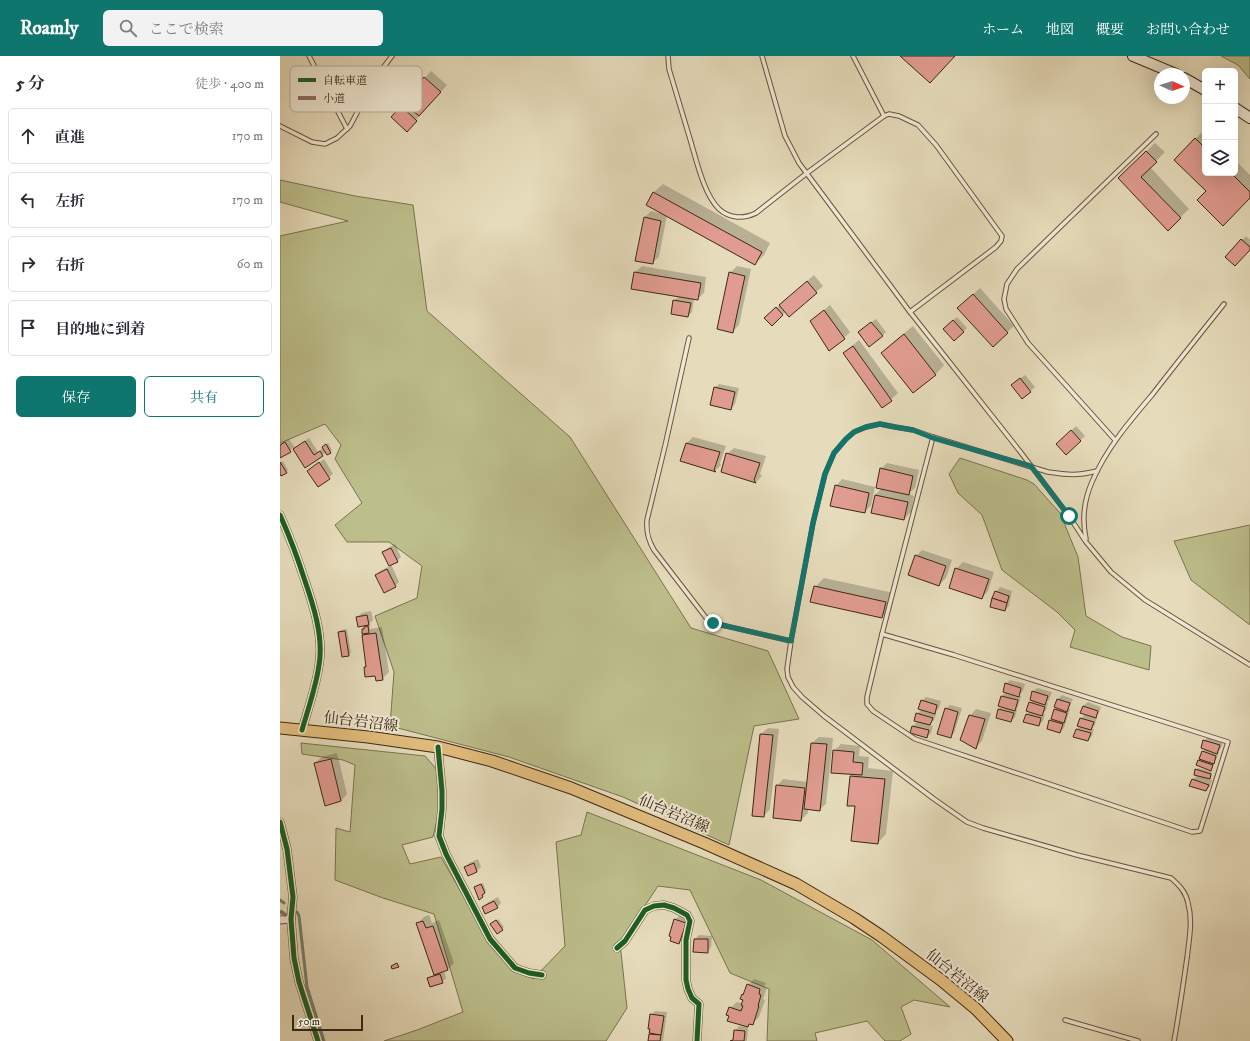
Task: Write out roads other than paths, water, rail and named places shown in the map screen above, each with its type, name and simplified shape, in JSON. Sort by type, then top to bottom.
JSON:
[{"type":"main road","name":"仙台岩沼線","points":[[280,728],[368,737],[438,747],[492,760],[571,788],[711,846],[796,884],[854,918],[929,971],[976,1009],[1007,1041]]},
{"type":"street","points":[[1133,56],[1162,68]]},
{"type":"street","points":[[1190,81],[1202,88]]},
{"type":"street","points":[[1238,110],[1250,118]]},
{"type":"street","points":[[280,515],[295,551],[315,611],[320,652],[320,664],[302,730]]},
{"type":"street","points":[[438,747],[442,790],[442,809],[439,836],[446,854],[490,939],[515,968],[529,973],[542,975]]},
{"type":"street","points":[[280,822],[287,849],[293,897],[291,919],[294,958],[299,982],[318,1041]]},
{"type":"street","points":[[617,948],[625,941],[645,910],[654,906],[664,905],[687,915],[690,921],[686,940],[686,980],[692,998],[699,1004],[698,1041]]},
{"type":"street","points":[[280,920],[291,919]]},
{"type":"lane","points":[[309,56],[314,66]]},
{"type":"lane","points":[[384,66],[392,56]]},
{"type":"lane","points":[[668,56],[669,69],[698,166],[709,196],[719,209],[734,217],[749,217],[756,213],[884,116],[889,114],[899,116],[918,125],[936,145],[1002,236],[1001,241],[996,248],[910,312]]},
{"type":"lane","points":[[762,56],[784,136],[799,163],[910,312],[1069,516],[1086,542],[1111,572],[1145,600],[1250,665]]},
{"type":"lane","points":[[853,56],[884,116]]},
{"type":"lane","points":[[338,112],[347,129]]},
{"type":"lane","points":[[280,126],[312,142],[325,144],[337,138],[347,129],[357,112]]},
{"type":"lane","points":[[1115,440],[1028,343],[1006,310],[1005,292],[1007,284],[1017,269],[1156,134]]},
{"type":"lane","points":[[1086,542],[1083,527],[1083,515],[1086,498],[1091,483],[1115,440],[1224,304]]},
{"type":"lane","points":[[689,338],[647,520],[646,532],[649,542],[707,620],[713,623],[791,641]]},
{"type":"lane","points":[[1098,471],[1082,475],[1067,475],[1048,472],[933,438],[913,430],[880,424],[866,427],[854,432],[834,453],[825,474],[813,523],[787,669],[788,676],[793,687],[802,697],[846,733],[966,822],[1077,855],[1171,878],[1180,886],[1188,903],[1190,939],[1174,1041]]},
{"type":"lane","points":[[882,634],[1228,742],[1200,831],[1192,832],[915,739],[873,711],[867,704],[867,697],[882,634],[933,438]]},
{"type":"lane","points":[[1065,1020],[1138,1041]]},
{"type":"waterway","points":[[280,900],[284,903]]},
{"type":"waterway","points":[[297,912],[299,916],[307,987],[324,1041]]}]
